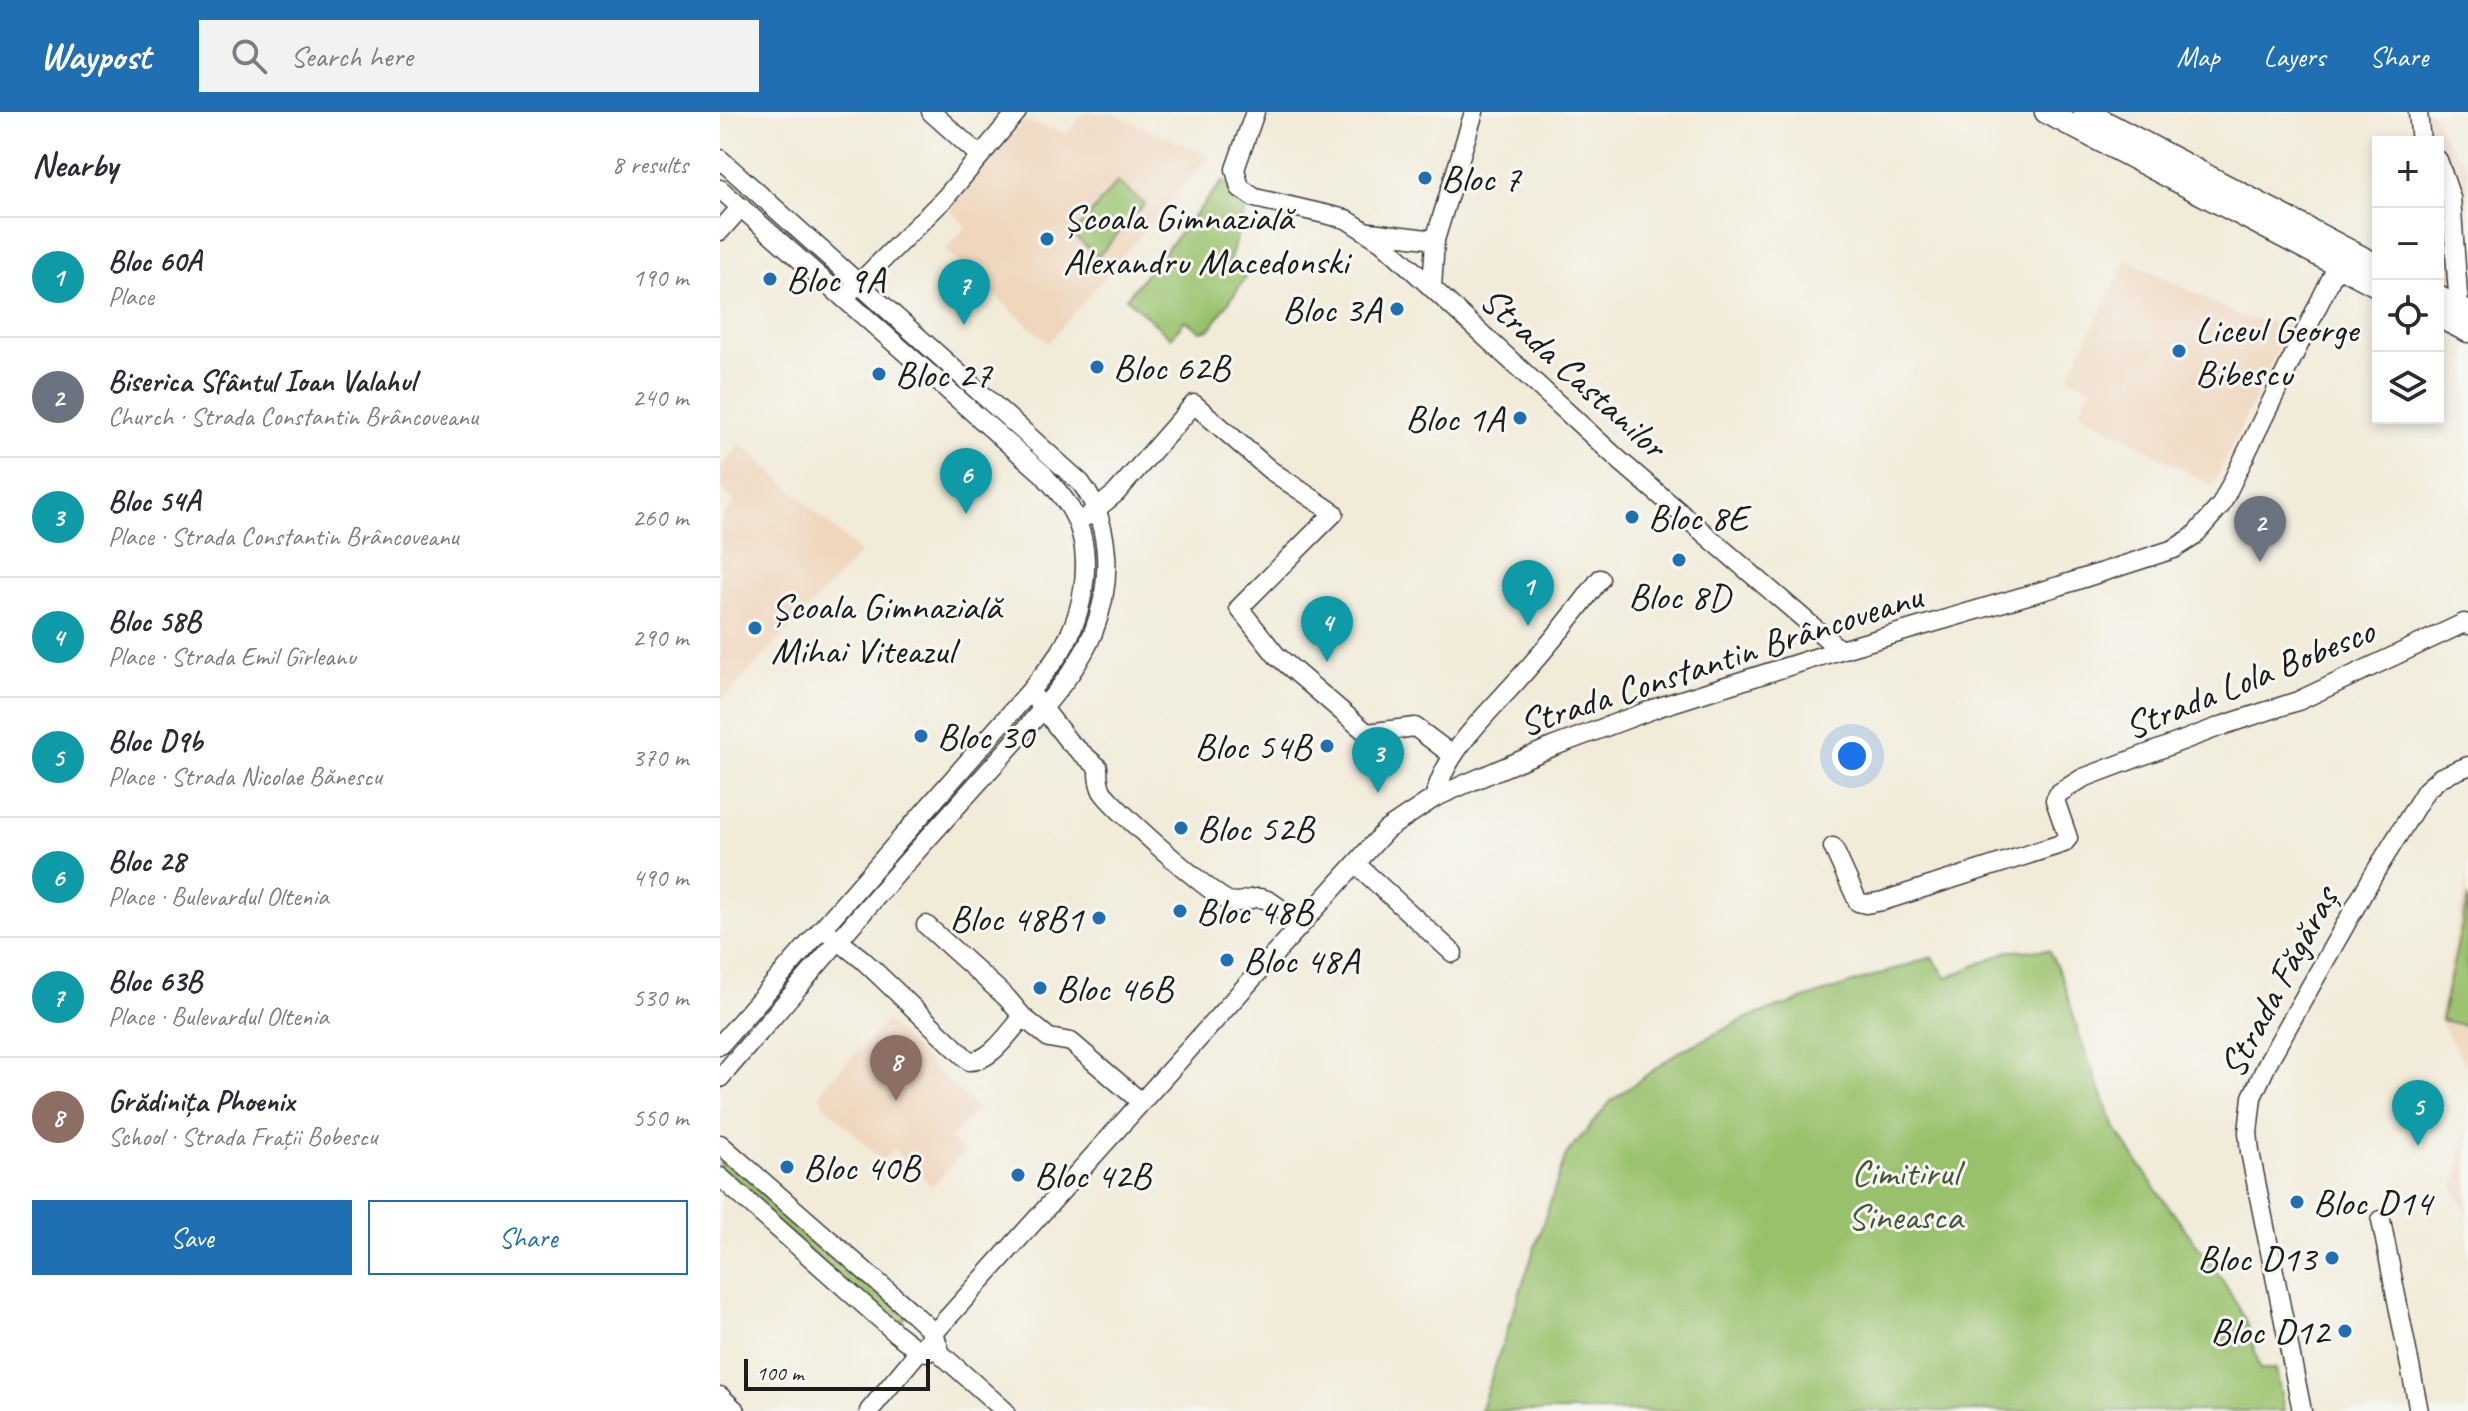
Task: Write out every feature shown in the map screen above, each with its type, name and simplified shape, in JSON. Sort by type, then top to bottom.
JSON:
[{"type":"main road","points":[[2046,112],[2341,257],[2372,265]]},
{"type":"main road","points":[[2085,112],[2341,257],[2372,281]]},
{"type":"main road","points":[[2455,312],[2468,331]]},
{"type":"street","points":[[931,112],[980,156]]},
{"type":"street","points":[[845,298],[945,198],[1017,112]]},
{"type":"street","name":"Strada Castanilor","points":[[1255,112],[1235,169],[1240,188],[1255,198],[1346,219],[1382,242],[1619,460],[1840,650]]},
{"type":"street","points":[[1432,288],[1435,240],[1474,112]]},
{"type":"street","points":[[2418,112],[2420,136]]},
{"type":"street","points":[[720,159],[1067,468],[1092,497],[1103,531],[1107,567],[1098,616],[1085,651],[1072,672],[720,1078]]},
{"type":"street","points":[[2444,178],[2451,198],[2455,312]]},
{"type":"street","points":[[720,1045],[1030,691],[1060,652],[1075,620],[1085,580],[1085,556],[1078,523],[1071,509],[1043,474],[741,207],[721,193]]},
{"type":"street","points":[[720,231],[741,207]]},
{"type":"street","points":[[1366,232],[1435,240]]},
{"type":"street","name":"Strada Constantin Brâncoveanu","points":[[869,1411],[934,1333],[1386,830],[1434,798],[1552,747],[1659,707],[2174,549],[2193,537],[2221,505],[2341,257]]},
{"type":"street","points":[[1078,523],[1116,493],[1194,404],[1270,470],[1334,513],[1239,608],[1276,655],[1367,733],[1415,727],[1451,754]]},
{"type":"street","points":[[1434,798],[1451,754],[1566,626],[1600,579]]},
{"type":"street","name":"Strada Lola Bobesco","points":[[1833,847],[1858,902],[1866,904],[2064,843],[2068,838],[2055,800],[2059,793],[2083,778],[2329,688],[2466,624]]},
{"type":"street","points":[[1030,691],[1069,742],[1098,767],[1098,781],[1108,798],[1183,867],[1216,895],[1231,902],[1260,898],[1268,900],[1299,927]]},
{"type":"street","name":"Strada Făgăraș","points":[[2302,1411],[2250,1152],[2248,1132],[2252,1097],[2305,993],[2426,790],[2441,777],[2468,766]]},
{"type":"street","points":[[1356,864],[1453,953]]},
{"type":"street","points":[[926,925],[1007,998],[1023,1017],[1049,1038],[1071,1042],[1141,1102]]},
{"type":"street","points":[[822,929],[840,940],[969,1061],[978,1061],[989,1054],[1023,1017]]},
{"type":"street","points":[[720,1144],[934,1333],[939,1352],[1005,1411]]},
{"type":"street","points":[[720,1177],[919,1351],[939,1352]]},
{"type":"street","points":[[2381,1220],[2419,1411]]},
{"type":"street","points":[[720,1396],[736,1411]]},
{"type":"shaded area","name":"Școala Gimnazială Alexandru Macedonski","points":[[1083,112],[1110,112],[1209,156],[1048,343],[945,250],[966,227],[948,208],[1024,121],[1068,134]]},
{"type":"shaded area","points":[[2415,112],[2431,112],[2443,136],[2417,136]]},
{"type":"shaded area","points":[[2444,137],[2468,167],[2468,293],[2444,280]]},
{"type":"shaded area","name":"Liceul George Bibescu","points":[[2127,260],[2244,318],[2289,325],[2213,486],[2080,412],[2091,388],[2068,376]]},
{"type":"shaded area","name":"Școala Gimnazială Mihai Viteazul","points":[[742,444],[860,553],[720,703],[720,519],[735,502],[720,487],[720,467]]},
{"type":"shaded area","points":[[2468,876],[2468,1068],[2438,1019]]},
{"type":"shaded area","points":[[886,1021],[977,1109],[950,1139],[964,1152],[932,1186],[893,1149],[882,1160],[824,1105],[820,1097],[822,1089]]},
{"type":"shaded area","points":[[2468,1122],[2468,1212],[2454,1188]]},
{"type":"green space","points":[[1223,181],[1247,204],[1230,259],[1234,269],[1246,277],[1210,329],[1200,331],[1185,320],[1171,338],[1126,298]]},
{"type":"green space","points":[[1117,182],[1145,204],[1098,256],[1073,235]]},
{"type":"green space","points":[[2468,897],[2468,1026],[2441,1020]]},
{"type":"green space","name":"Cimitirul Sineasca","points":[[2049,950],[2063,980],[2080,1038],[2115,1128],[2222,1279],[2247,1322],[2260,1369],[2276,1369],[2284,1411],[1480,1411],[1566,1155],[1611,1101],[1678,1052],[1749,1017],[1932,957],[1947,978],[2008,951]]},
{"type":"green space","points":[[727,1152],[908,1315],[897,1328],[720,1173],[720,1160]]},
{"type":"place","name":"Bloc 7","points":[[1425,178]]},
{"type":"place","name":"Școala Gimnazială Alexandru Macedonski","points":[[1047,239]]},
{"type":"place","name":"Bloc 9A","points":[[770,279]]},
{"type":"place","name":"Bloc 3A","points":[[1397,309]]},
{"type":"place","name":"Bloc 63B","points":[[964,325]]},
{"type":"place","name":"Liceul George Bibescu","points":[[2179,351]]},
{"type":"place","name":"Bloc 62B","points":[[1097,367]]},
{"type":"place","name":"Bloc 27","points":[[879,374]]},
{"type":"place","name":"Bloc 1A","points":[[1520,418]]},
{"type":"place","name":"Bloc 28","points":[[966,514]]},
{"type":"place","name":"Bloc 8E","points":[[1632,517]]},
{"type":"place","name":"Bloc 8D","points":[[1679,560]]},
{"type":"place","name":"Biserica Sfântul Ioan Valahul","points":[[2260,562]]},
{"type":"place","name":"Bloc 60A","points":[[1528,626]]},
{"type":"place","name":"Școala Gimnazială Mihai Viteazul","points":[[755,628]]},
{"type":"place","name":"Bloc 58B","points":[[1327,662]]},
{"type":"place","name":"Bloc 30","points":[[921,736]]},
{"type":"place","name":"Bloc 54B","points":[[1327,746]]},
{"type":"place","name":"Bloc 54A","points":[[1378,793]]},
{"type":"place","name":"Bloc 52B","points":[[1181,828]]},
{"type":"place","name":"Bloc 48B","points":[[1180,911]]},
{"type":"place","name":"Bloc 48B1","points":[[1099,918]]},
{"type":"place","name":"Bloc 48A","points":[[1227,960]]},
{"type":"place","name":"Bloc 46B","points":[[1040,988]]},
{"type":"place","name":"Grădinița Phoenix","points":[[896,1101]]},
{"type":"place","name":"Bloc D9b","points":[[2418,1146]]},
{"type":"place","name":"Bloc 40B","points":[[787,1167]]},
{"type":"place","name":"Bloc 42B","points":[[1018,1175]]},
{"type":"place","name":"Bloc D14","points":[[2297,1202]]},
{"type":"place","name":"Bloc D13","points":[[2332,1258]]},
{"type":"place","name":"Bloc D12","points":[[2345,1331]]}]
